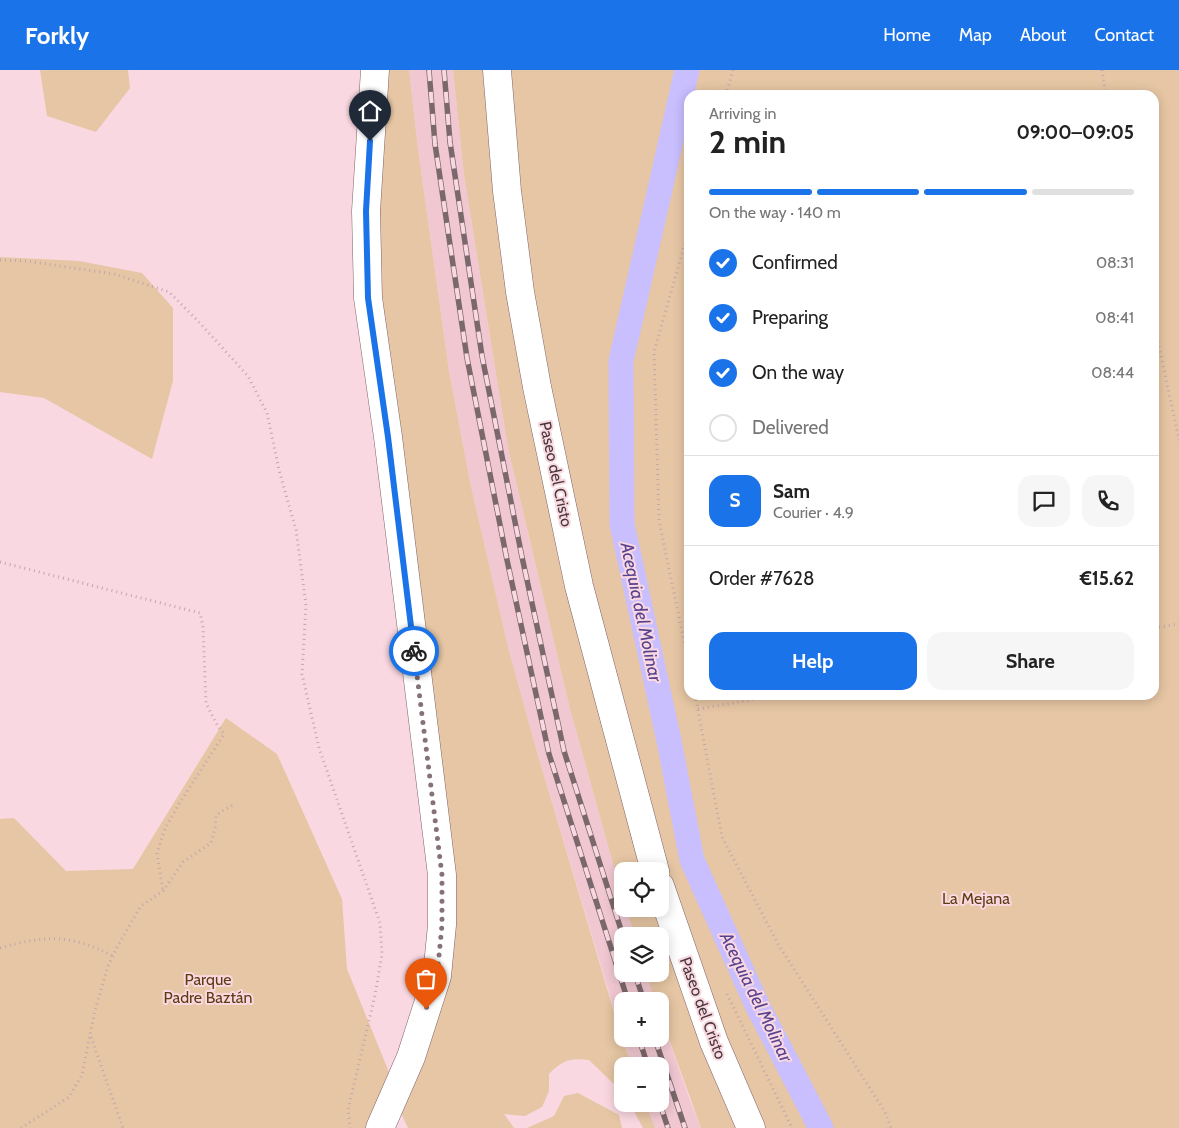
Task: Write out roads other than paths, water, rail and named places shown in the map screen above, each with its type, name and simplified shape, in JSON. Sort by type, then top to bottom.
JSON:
[{"type":"street","points":[[375,70],[366,211],[368,298],[389,447],[442,875],[442,925],[437,976],[411,1057],[380,1128]]},
{"type":"street","name":"Paseo del Cristo","points":[[497,70],[507,191],[520,292],[537,387],[579,586],[653,862]]},
{"type":"street","name":"Paseo del Cristo","points":[[669,912],[714,1042],[751,1128]]},
{"type":"waterway","name":"Acequia del Molinar","points":[[687,70],[621,361],[622,524],[669,741],[692,860],[757,1005],[821,1128]]},
{"type":"railway","points":[[429,70],[435,144],[467,358],[507,560],[549,754],[625,992]]},
{"type":"railway","points":[[444,70],[450,142],[482,356],[522,557],[564,751],[620,927]]},
{"type":"railway","points":[[638,982],[641,992]]},
{"type":"railway","points":[[642,1047],[645,1057]]},
{"type":"railway","points":[[658,1047],[685,1128]]},
{"type":"railway","points":[[663,1112],[668,1128]]},
{"type":"park label","name":"La Mejana","points":[[976,898]]},
{"type":"park label","name":"Parque Padre Baztán","points":[[208,988]]}]
